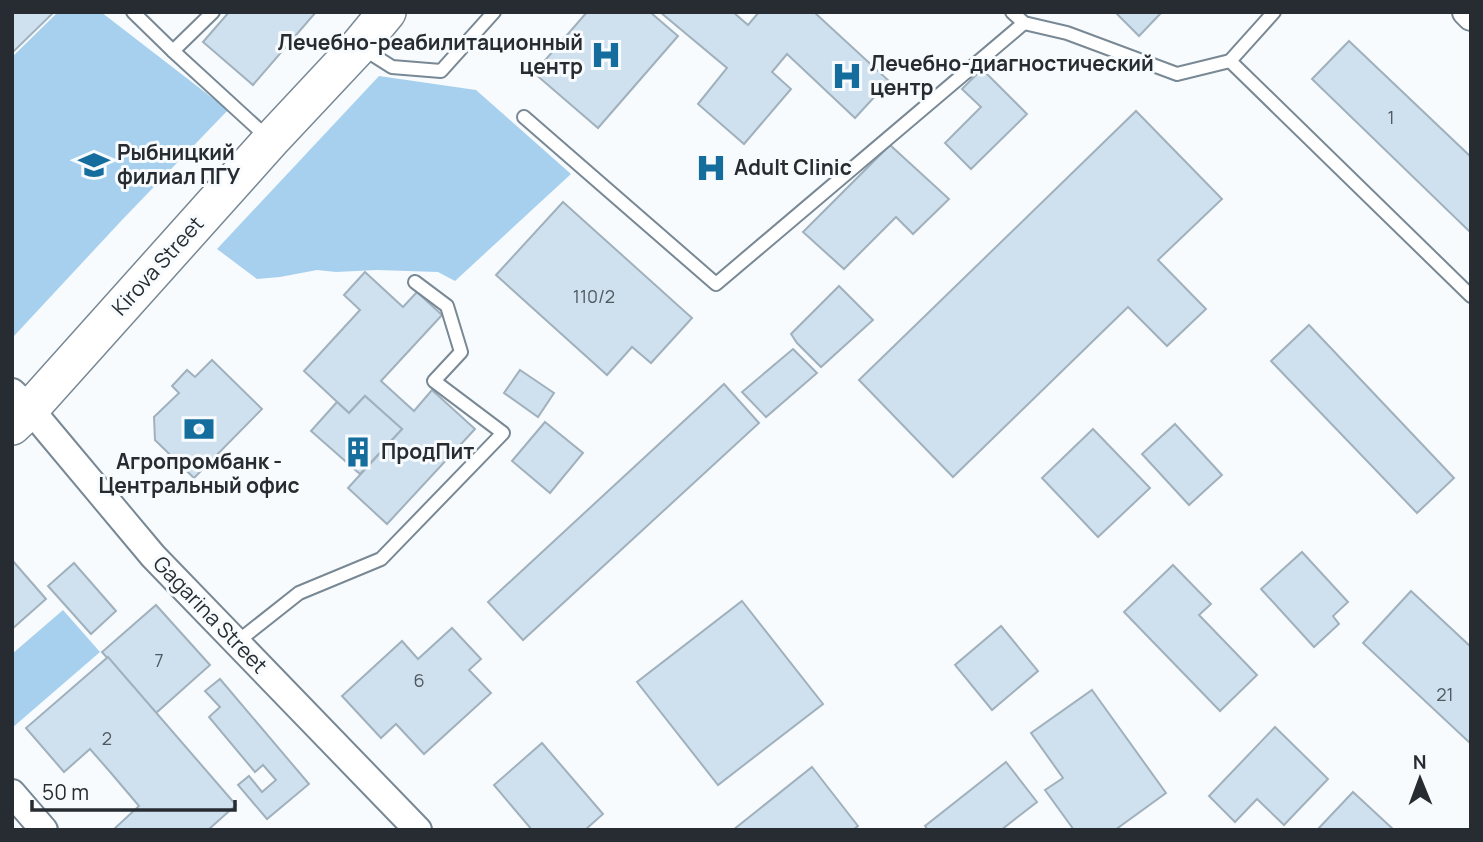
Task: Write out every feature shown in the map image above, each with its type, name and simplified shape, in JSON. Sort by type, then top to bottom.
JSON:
[{"type":"main road","name":"Kirova Street","points":[[18,409],[359,46],[387,12]]},
{"type":"street","points":[[1466,12],[1471,17]]},
{"type":"street","name":"Gagarina Street","points":[[18,409],[148,550],[418,830]]},
{"type":"street","points":[[12,793],[44,830]]},
{"type":"lane","points":[[133,12],[271,140]]},
{"type":"lane","points":[[173,51],[213,12]]},
{"type":"lane","points":[[359,46],[392,67],[441,71],[494,12]]},
{"type":"lane","points":[[1012,12],[1024,23],[1067,33],[1177,74],[1230,61],[1274,12]]},
{"type":"lane","points":[[524,117],[716,284],[1024,23]]},
{"type":"lane","points":[[1230,61],[1471,296]]},
{"type":"lane","points":[[237,642],[299,593],[381,559],[503,433],[434,381],[461,352],[447,306],[415,282]]},
{"type":"shaded area","name":"Рыбницкий филиал ПГУ","points":[[58,12],[101,12],[228,110],[14,336],[12,57]]},
{"type":"shaded area","points":[[379,76],[476,90],[571,174],[455,281],[438,272],[377,270],[317,270],[257,279],[217,249]]},
{"type":"shaded area","points":[[63,610],[100,652],[12,728],[12,654]]},
{"type":"building","points":[[12,12],[53,13],[12,53]]},
{"type":"building","points":[[229,12],[316,12],[253,85],[203,42]]},
{"type":"building","name":"Лечебно-реабилитационный центр","points":[[587,12],[650,12],[678,36],[598,128],[534,73]]},
{"type":"building","name":"Лечебно-диагностический центр","points":[[660,12],[733,12],[748,25],[759,12],[814,12],[889,81],[855,118],[787,54],[772,72],[791,89],[744,144],[698,104],[727,68]]},
{"type":"building","points":[[1115,12],[1162,12],[1139,36]]},
{"type":"building","points":[[1349,41],[1471,157],[1471,233],[1312,79]]},
{"type":"building","points":[[982,69],[1027,114],[971,169],[945,143],[981,107],[962,89]]},
{"type":"building","points":[[1136,111],[1222,199],[1158,260],[1206,309],[1167,346],[1128,307],[953,477],[859,380]]},
{"type":"building","points":[[890,145],[949,199],[913,234],[896,217],[844,269],[803,232]]},
{"type":"building","points":[[563,202],[692,318],[651,363],[632,347],[607,375],[496,275]]},
{"type":"building","points":[[365,272],[403,307],[417,292],[442,315],[381,381],[414,411],[432,390],[475,429],[387,524],[348,488],[402,429],[365,396],[349,413],[304,371],[360,310],[344,295]]},
{"type":"building","points":[[839,286],[873,320],[821,367],[791,334]]},
{"type":"building","points":[[1309,325],[1454,478],[1417,513],[1271,361]]},
{"type":"building","points":[[793,349],[817,373],[766,417],[742,392]]},
{"type":"building","name":"Агропромбанк - Центральный офис","points":[[212,360],[262,409],[194,478],[155,440],[154,417],[179,393],[172,386],[187,370],[195,377]]},
{"type":"building","points":[[520,370],[554,393],[538,417],[504,393]]},
{"type":"building","points":[[724,384],[759,423],[523,640],[488,602]]},
{"type":"building","name":"ПродПит","points":[[365,396],[402,429],[360,474],[311,431],[337,402],[349,413]]},
{"type":"building","points":[[545,422],[583,453],[550,493],[512,461]]},
{"type":"building","points":[[1175,424],[1222,475],[1189,505],[1142,454]]},
{"type":"building","points":[[1093,429],[1150,488],[1098,537],[1042,478]]},
{"type":"building","points":[[1302,552],[1348,602],[1333,616],[1339,624],[1314,647],[1261,589]]},
{"type":"building","points":[[12,560],[46,599],[12,629]]},
{"type":"building","points":[[74,563],[116,611],[91,634],[48,586]]},
{"type":"building","points":[[1173,565],[1211,604],[1199,615],[1257,675],[1220,711],[1124,612]]},
{"type":"building","points":[[1411,591],[1471,647],[1471,744],[1363,643]]},
{"type":"building","points":[[742,601],[823,704],[718,785],[637,682]]},
{"type":"building","points":[[156,605],[210,665],[156,713],[102,652]]},
{"type":"building","points":[[1001,626],[1038,671],[992,710],[955,665]]},
{"type":"building","points":[[452,628],[481,659],[469,670],[491,693],[424,754],[396,724],[381,738],[342,696],[402,641],[418,659]]},
{"type":"building","points":[[108,657],[236,805],[208,830],[113,830],[139,806],[111,773],[90,749],[64,772],[26,728]]},
{"type":"building","points":[[220,679],[309,784],[267,819],[238,785],[249,776],[262,792],[276,780],[263,765],[255,772],[209,717],[220,707],[205,691]]},
{"type":"building","points":[[1092,690],[1166,793],[1115,830],[1074,830],[1045,790],[1063,778],[1031,733]]},
{"type":"building","points":[[1275,727],[1328,779],[1284,825],[1257,799],[1235,822],[1209,796]]},
{"type":"building","points":[[542,743],[603,814],[585,830],[532,830],[494,785]]},
{"type":"building","points":[[1006,762],[1037,802],[1001,830],[928,830],[925,826]]},
{"type":"building","points":[[812,767],[858,826],[853,830],[733,830]]},
{"type":"building","points":[[1353,792],[1394,830],[1317,830]]},
{"type":"place","name":"Лечебно-реабилитационный центр","points":[[606,55]]},
{"type":"place","name":"Лечебно-диагностический центр","points":[[847,76]]},
{"type":"place","name":"Рыбницкий филиал ПГУ","points":[[94,165]]},
{"type":"place","name":"Adult Clinic","points":[[711,168]]},
{"type":"place","name":"Агропромбанк - Центральный офис","points":[[199,429]]},
{"type":"place","name":"ПродПит","points":[[358,452]]}]
